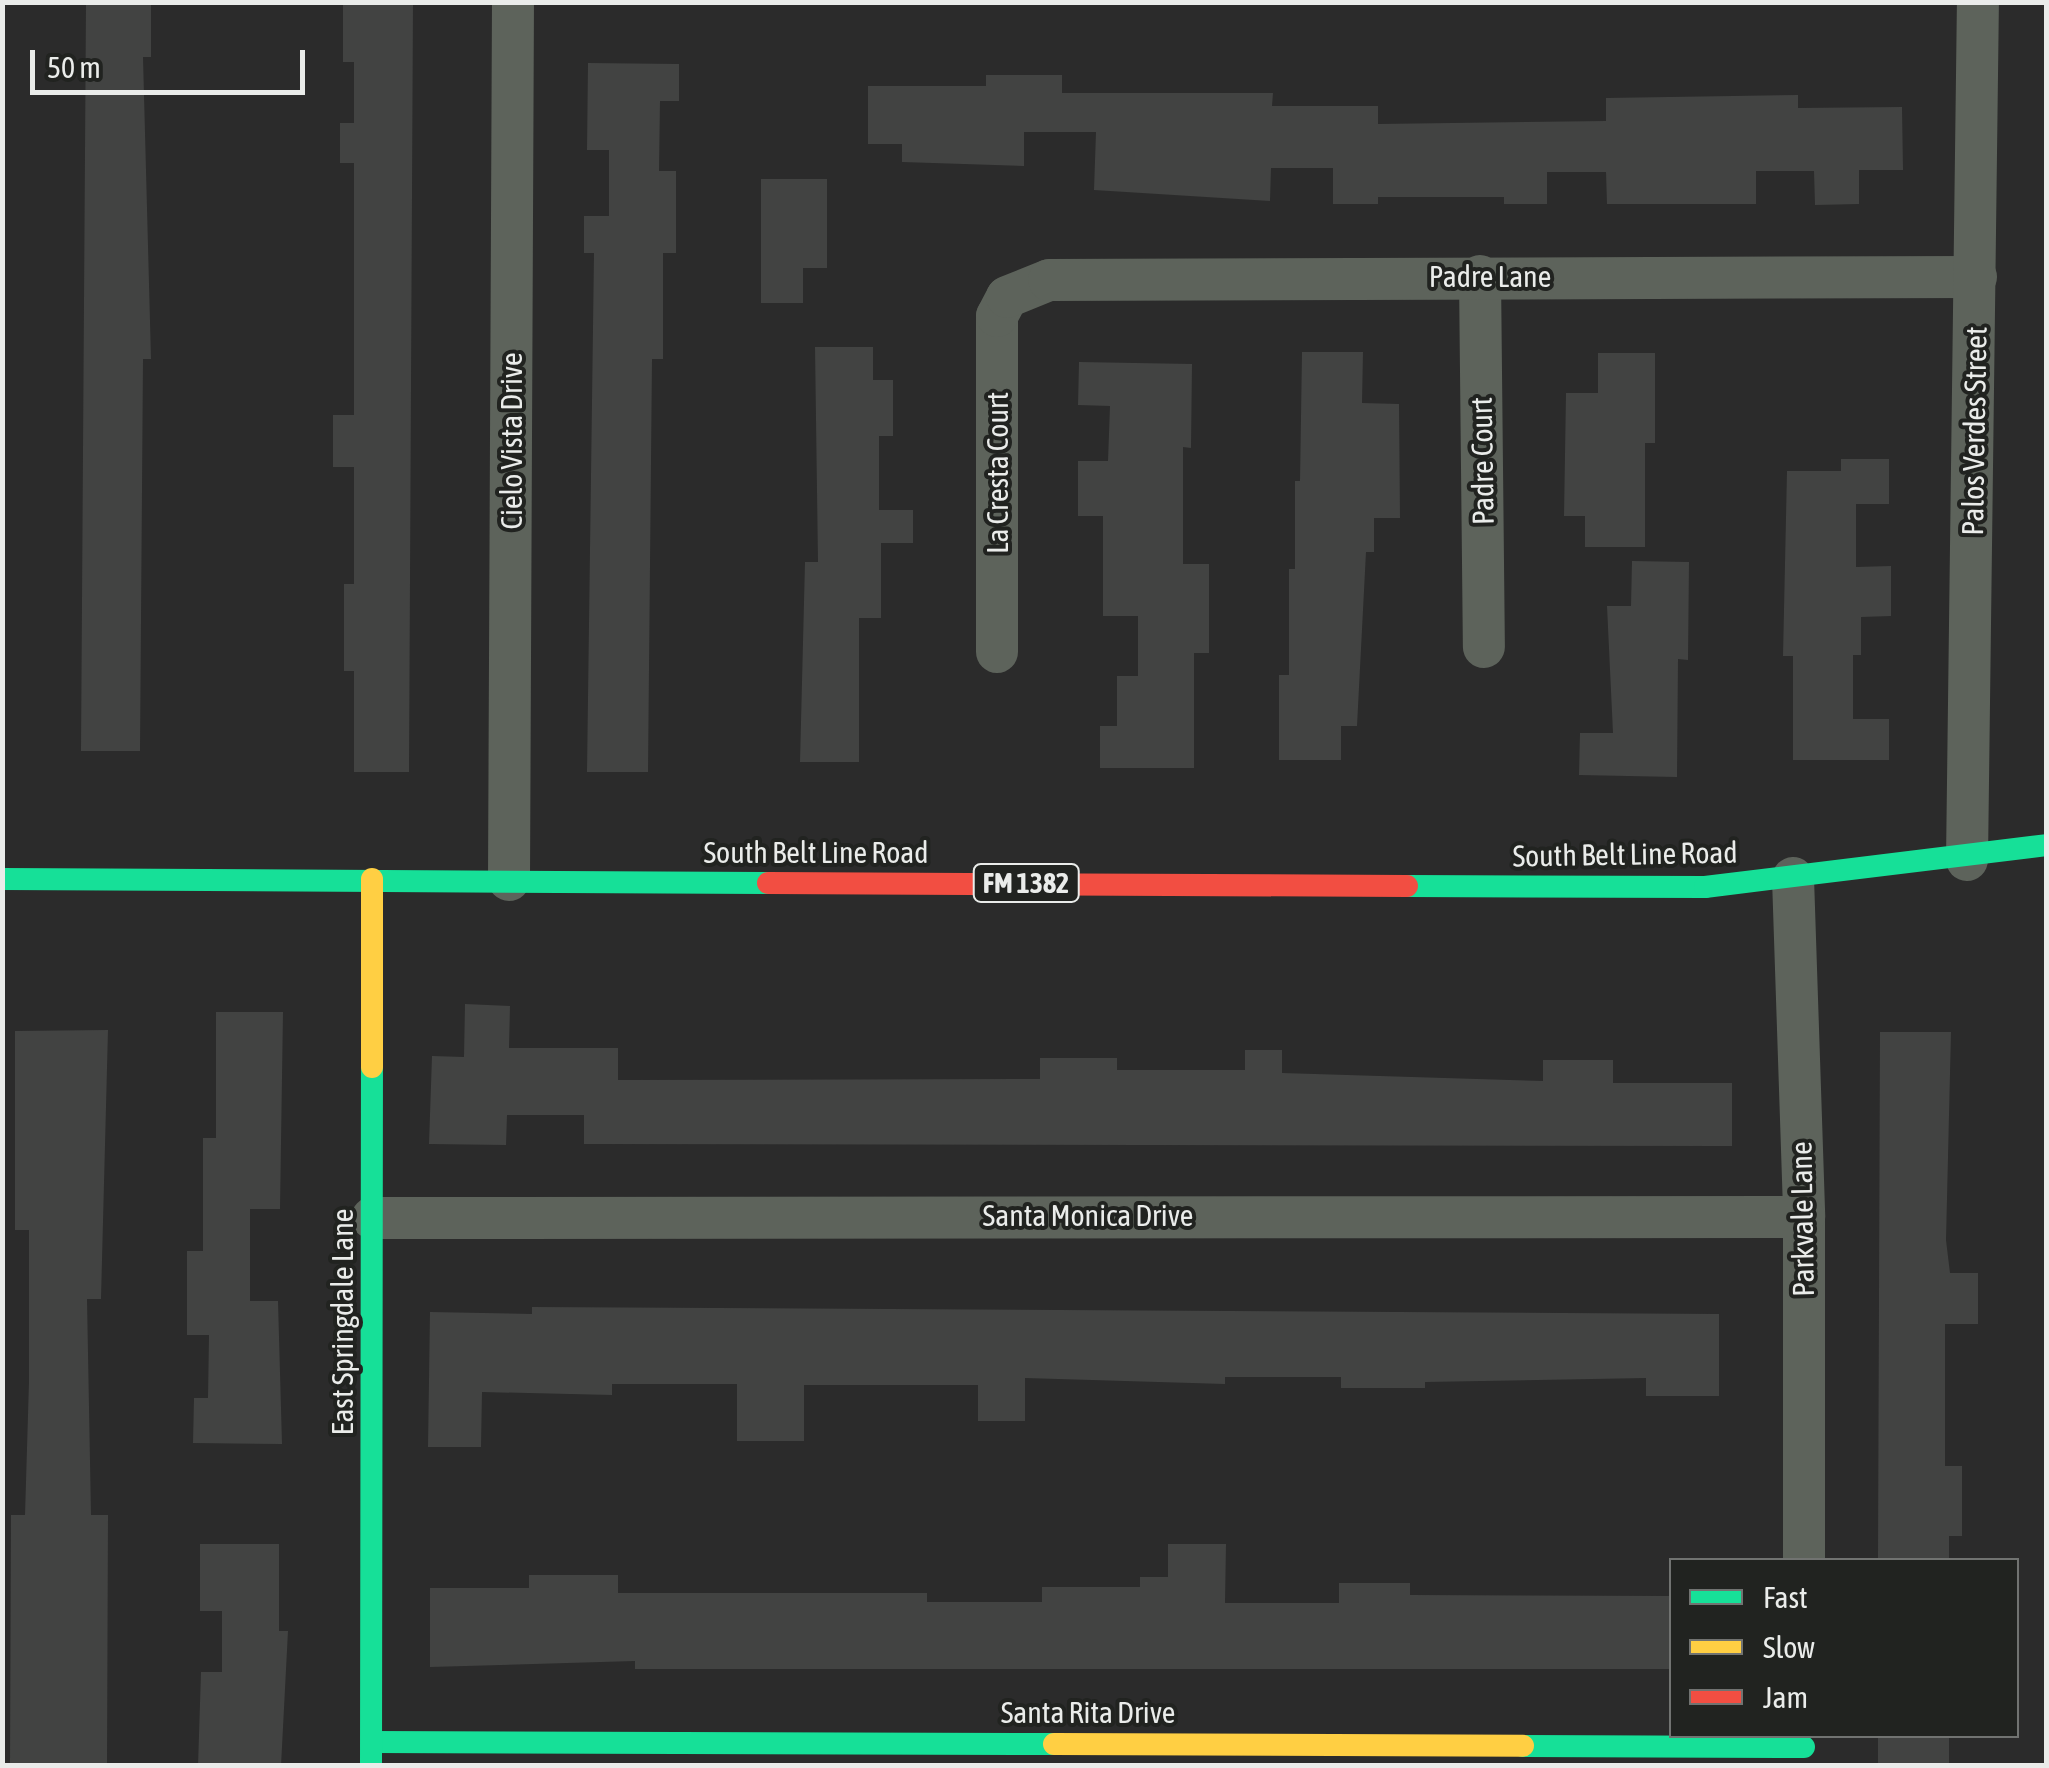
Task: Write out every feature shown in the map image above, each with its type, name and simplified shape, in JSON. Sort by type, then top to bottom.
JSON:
[{"type":"street","name":"Cielo Vista Drive","points":[[509,880],[513,2]]},
{"type":"street","name":"Palos Verdes Street","points":[[1966,860],[1978,2]]},
{"type":"street","name":"Padre Court","points":[[1480,276],[1484,647]]},
{"type":"street","name":"Padre Lane","points":[[1006,297],[1049,280],[1976,277]]},
{"type":"street","name":"La Cresta Court","points":[[997,652],[997,316],[1006,297]]},
{"type":"street","name":"South Belt Line Road","points":[[2,878],[1705,887],[1966,860],[2046,845]]},
{"type":"street","name":"Parkvale Lane","points":[[1793,878],[1804,1217],[1804,1558]]},
{"type":"street","name":"East Springdale Lane","points":[[372,880],[372,1754]]},
{"type":"street","name":"Santa Monica Drive","points":[[372,1218],[1804,1217]]},
{"type":"street","name":"Santa Rita Drive","points":[[372,1754],[1804,1749]]},
{"type":"building","points":[[86,2],[151,2],[151,57],[143,57],[151,359],[143,359],[140,751],[81,751]]},
{"type":"building","points":[[343,2],[413,2],[409,772],[354,772],[354,671],[344,671],[344,584],[354,584],[354,467],[333,467],[333,415],[354,415],[354,163],[340,163],[340,123],[354,123],[354,62],[343,62]]},
{"type":"building","points":[[588,63],[679,64],[679,101],[660,101],[659,171],[676,171],[676,253],[663,253],[663,359],[652,359],[648,772],[587,772],[594,253],[584,253],[584,216],[609,216],[609,150],[587,150]]},
{"type":"building","points":[[986,75],[1062,75],[1062,93],[1273,93],[1272,106],[1378,106],[1378,124],[1606,121],[1606,98],[1798,95],[1798,108],[1902,107],[1903,170],[1859,170],[1859,204],[1815,205],[1814,171],[1756,171],[1756,204],[1607,204],[1606,172],[1547,172],[1547,204],[1504,204],[1504,197],[1378,197],[1378,204],[1333,204],[1333,168],[1271,168],[1270,201],[1094,190],[1096,132],[1024,132],[1024,166],[902,162],[902,144],[868,144],[868,86],[986,86]]},
{"type":"building","points":[[761,179],[827,179],[827,268],[803,268],[803,303],[761,303]]},
{"type":"building","points":[[815,347],[873,347],[873,380],[893,380],[893,436],[879,436],[879,510],[913,510],[913,543],[881,543],[881,618],[859,618],[859,762],[800,762],[805,562],[818,562]]},
{"type":"building","points":[[1302,352],[1363,352],[1362,403],[1399,404],[1400,518],[1374,518],[1374,552],[1366,552],[1357,726],[1341,726],[1341,760],[1279,760],[1279,675],[1289,675],[1289,569],[1295,569],[1295,481],[1300,481]]},
{"type":"building","points":[[1598,353],[1655,353],[1655,443],[1645,443],[1645,547],[1585,547],[1585,516],[1564,516],[1566,393],[1598,393]]},
{"type":"building","points":[[1079,362],[1192,364],[1191,448],[1183,447],[1183,564],[1209,564],[1209,653],[1194,653],[1194,768],[1100,768],[1100,726],[1117,726],[1117,676],[1138,676],[1138,616],[1103,616],[1103,516],[1078,516],[1078,461],[1108,461],[1110,406],[1078,405]]},
{"type":"building","points":[[1841,459],[1889,459],[1889,504],[1856,504],[1856,567],[1891,566],[1891,616],[1861,617],[1861,655],[1853,655],[1853,719],[1889,719],[1889,760],[1793,760],[1793,656],[1783,656],[1787,471],[1841,471]]},
{"type":"building","points":[[1632,561],[1689,562],[1688,660],[1678,659],[1677,777],[1579,775],[1580,733],[1613,733],[1607,606],[1631,606]]},
{"type":"building","points":[[465,1004],[510,1006],[509,1048],[618,1048],[618,1080],[1040,1079],[1040,1058],[1117,1058],[1117,1070],[1245,1070],[1245,1050],[1282,1050],[1282,1073],[1543,1081],[1543,1060],[1613,1060],[1613,1083],[1732,1083],[1732,1146],[584,1144],[584,1115],[507,1115],[506,1145],[429,1144],[432,1056],[464,1057]]},
{"type":"building","points":[[216,1012],[283,1012],[280,1209],[250,1209],[250,1301],[278,1301],[282,1444],[193,1443],[194,1398],[208,1398],[209,1335],[187,1335],[187,1251],[203,1251],[203,1138],[216,1138]]},
{"type":"building","points":[[108,1030],[101,1299],[87,1299],[91,1515],[108,1515],[107,1766],[10,1766],[11,1515],[25,1515],[29,1381],[29,1230],[15,1230],[15,1031]]},
{"type":"building","points":[[1880,1032],[1951,1032],[1946,1240],[1950,1273],[1978,1273],[1978,1324],[1945,1324],[1945,1466],[1962,1466],[1962,1536],[1949,1536],[1949,1558],[1878,1558]]},
{"type":"building","points":[[532,1307],[1719,1314],[1719,1396],[1646,1396],[1646,1378],[1425,1382],[1425,1388],[1341,1388],[1341,1377],[1225,1377],[1225,1384],[1025,1378],[1025,1421],[978,1421],[978,1385],[804,1385],[804,1441],[737,1441],[737,1384],[612,1384],[612,1395],[482,1392],[481,1447],[428,1447],[430,1312],[532,1314]]},
{"type":"building","points":[[200,1544],[279,1544],[279,1631],[288,1631],[281,1766],[198,1766],[201,1672],[222,1672],[222,1611],[200,1611]]},
{"type":"building","points":[[1168,1544],[1226,1544],[1225,1603],[1339,1603],[1339,1583],[1410,1583],[1410,1595],[1669,1596],[1669,1669],[635,1669],[635,1661],[430,1667],[430,1588],[529,1588],[529,1575],[618,1575],[618,1593],[927,1593],[927,1602],[1042,1602],[1042,1587],[1140,1587],[1140,1577],[1168,1577]]},
{"type":"building","points":[[1878,1738],[1949,1738],[1949,1766],[1878,1766]]},
{"type":"traffic: fast","points":[[1407,886],[1705,887],[2046,845]]},
{"type":"traffic: fast","points":[[2,879],[768,883]]},
{"type":"traffic: fast","points":[[371,1766],[372,1067]]},
{"type":"traffic: fast","points":[[372,1742],[1054,1744]]},
{"type":"traffic: fast","points":[[1523,1746],[1804,1747]]},
{"type":"traffic: slow","points":[[372,879],[372,1067]]},
{"type":"traffic: slow","points":[[1054,1744],[1523,1746]]},
{"type":"traffic: jam","points":[[768,883],[1407,886]]}]
